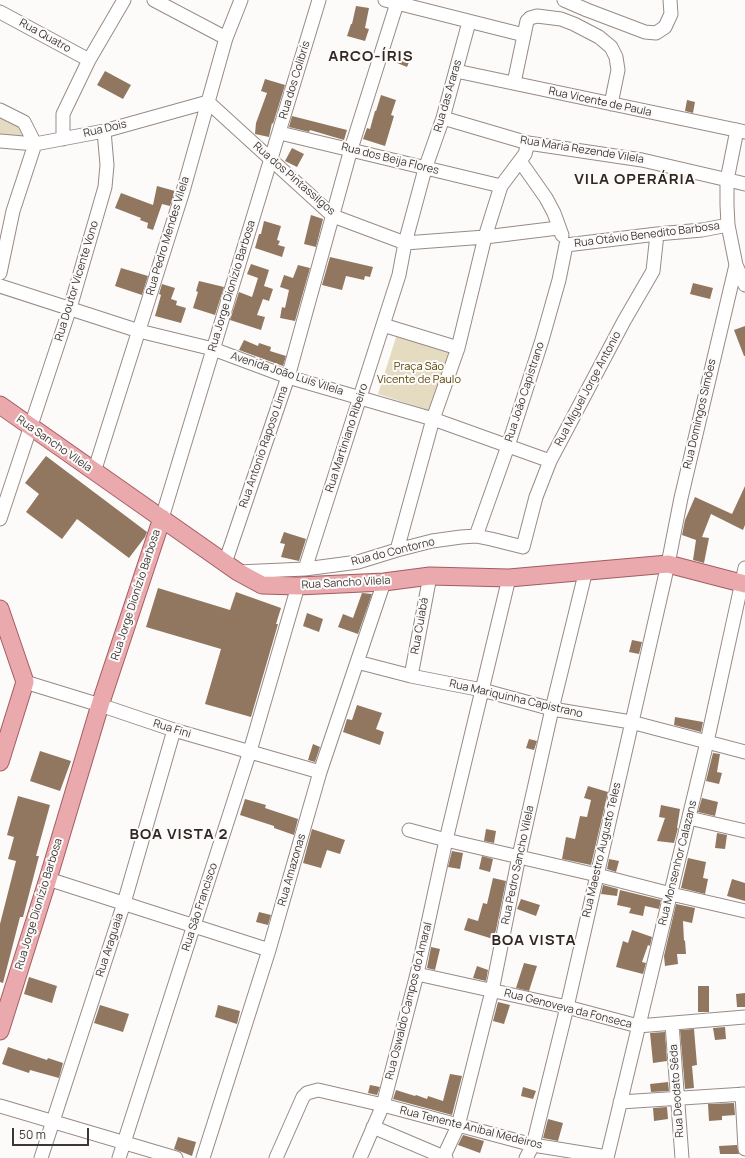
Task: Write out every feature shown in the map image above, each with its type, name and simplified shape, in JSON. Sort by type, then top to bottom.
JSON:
[{"type":"main road","name":"Rua Sancho Vilela","points":[[0,406],[232,567],[262,585],[298,586],[384,582],[430,576],[509,578],[586,570],[668,564],[744,578]]},
{"type":"main road","name":"Rua Jorge Dionízio Barbosa","points":[[0,1031],[48,879],[100,705],[162,518]]},
{"type":"main road","points":[[0,609],[25,682],[0,762]]},
{"type":"street","points":[[63,139],[63,114],[89,60],[124,0]]},
{"type":"street","points":[[154,0],[226,38]]},
{"type":"street","name":"Rua Pedro Mendes Vilela","points":[[94,472],[183,191],[226,38],[241,0]]},
{"type":"street","name":"Rua dos Colibrís","points":[[271,160],[319,0]]},
{"type":"street","points":[[564,0],[645,32],[656,33],[665,27],[671,14],[670,0]]},
{"type":"street","points":[[393,1],[469,22],[524,35]]},
{"type":"street","name":"Rua Antonio Raposo Lima","points":[[232,567],[288,377],[393,1]]},
{"type":"street","name":"Rua Quatro","points":[[0,12],[89,60]]},
{"type":"street","points":[[514,84],[528,20],[534,16],[561,19],[599,37],[611,47],[616,58],[618,70],[611,104]]},
{"type":"street","name":"Rua das Araras","points":[[425,169],[443,118],[469,22]]},
{"type":"street","name":"Rua Vicente de Paula","points":[[456,71],[741,131]]},
{"type":"street","name":"Rua Dois","points":[[0,141],[35,144],[63,139],[104,131],[208,102]]},
{"type":"street","name":"Rua dos Pintassilgos","points":[[208,102],[333,216],[405,243],[485,237],[558,228]]},
{"type":"street","points":[[0,110],[24,122],[35,144],[13,211],[0,273]]},
{"type":"street","name":"Rua Maria Rezende Vilela","points":[[443,118],[528,143],[642,160],[745,184]]},
{"type":"street","name":"Rua Doutor Vicente Vono","points":[[0,520],[70,308],[105,187],[107,165],[104,131]]},
{"type":"street","points":[[741,131],[727,180],[728,225],[736,265],[745,285]]},
{"type":"street","name":"Rua dos Beija Flores","points":[[280,133],[501,186]]},
{"type":"street","points":[[397,550],[433,419],[458,348],[485,237],[501,186],[525,154],[528,143]]},
{"type":"street","name":"Rua Jorge Dionízio Barbosa","points":[[162,518],[271,160]]},
{"type":"street","points":[[520,161],[546,198],[554,213],[558,228],[566,245]]},
{"type":"street","name":"Rua Martiniano Ribeiro","points":[[305,569],[399,275],[405,243],[425,169]]},
{"type":"street","name":"Rua Otávio Benedito Barbosa","points":[[566,245],[702,230],[728,225]]},
{"type":"street","name":"Rua Miguel Jorge Antonio","points":[[523,547],[536,497],[550,461],[624,321],[653,271],[657,234]]},
{"type":"street","name":"Rua João Capistrano","points":[[476,536],[508,446],[546,325],[559,280],[566,245]]},
{"type":"street","name":"Rua Domingos Simões","points":[[668,564],[683,490],[736,265]]},
{"type":"street","name":"Avenida João Luís Vilela","points":[[0,286],[139,331],[213,349],[288,377],[433,419],[550,461]]},
{"type":"street","points":[[383,325],[458,348]]},
{"type":"street","name":"Rua do Contorno","points":[[232,567],[305,569],[358,562],[432,541],[476,536],[491,538],[523,547]]},
{"type":"street","name":"Rua Maestro Augusto Teles","points":[[526,1158],[532,1145],[567,1007],[668,564]]},
{"type":"street","name":"Rua Pedro Sancho Vilela","points":[[444,1158],[458,1126],[492,990],[519,856],[552,709],[586,570]]},
{"type":"street","name":"Rua Cuiabá","points":[[411,676],[430,576]]},
{"type":"street","name":"Rua Oswaldo Campos do Amaral","points":[[360,1158],[383,1105],[417,974],[446,840],[509,578]]},
{"type":"street","name":"Rua Monsenhor Calazans","points":[[607,1158],[707,742],[744,578]]},
{"type":"street","name":"Rua Amazonas","points":[[203,1158],[269,950],[320,772],[384,582]]},
{"type":"street","name":"Rua São Francisco","points":[[119,1158],[250,751],[298,586]]},
{"type":"street","name":"Rua Mariquinha Capistrano","points":[[357,662],[411,676],[482,690],[552,709],[631,722],[745,752]]},
{"type":"street","name":"Rua Fini","points":[[25,682],[174,730],[320,772]]},
{"type":"street","name":"Rua Araguaia","points":[[41,1158],[124,902],[174,730]]},
{"type":"street","points":[[689,818],[745,831]]},
{"type":"street","points":[[409,830],[745,911]]},
{"type":"street","points":[[48,879],[124,902],[269,950]]},
{"type":"street","name":"Rua Genoveva da Fonseca","points":[[417,974],[567,1007],[638,1026],[745,1017]]},
{"type":"street","name":"Rua Deodato Sêda","points":[[672,1024],[682,1158]]},
{"type":"street","name":"Rua Tenente Aníbal Medeiros","points":[[276,1158],[303,1097],[307,1093],[318,1090],[383,1105],[532,1145],[607,1158]]},
{"type":"street","points":[[620,1102],[744,1094],[745,1149]]},
{"type":"street","points":[[0,1106],[176,1158]]},
{"type":"street","points":[[373,1128],[444,1158]]},
{"type":"green space","points":[[0,116],[20,127],[23,133],[22,135],[18,137],[0,134]]},
{"type":"green space","name":"Praça São Vicente de Paulo","points":[[397,334],[459,353],[440,414],[378,394]]},
{"type":"building","points":[[356,6],[369,8],[365,28],[369,29],[365,41],[347,36],[352,24]]},
{"type":"building","points":[[394,50],[411,57],[407,67],[390,60]]},
{"type":"building","points":[[105,71],[131,85],[123,99],[97,85]]},
{"type":"building","points":[[265,79],[285,85],[273,124],[272,123],[269,137],[255,134],[256,123],[267,93],[261,91]]},
{"type":"building","points":[[381,95],[396,100],[391,115],[394,116],[385,146],[363,139],[367,128],[370,129]]},
{"type":"building","points":[[687,100],[695,102],[693,113],[685,111]]},
{"type":"building","points":[[292,116],[347,130],[344,140],[310,130],[309,132],[289,127]]},
{"type":"building","points":[[292,148],[304,154],[297,167],[285,161]]},
{"type":"building","points":[[157,186],[175,191],[170,206],[162,204],[153,230],[147,228],[148,223],[140,220],[141,218],[115,208],[121,193],[153,205]]},
{"type":"building","points":[[311,215],[323,219],[316,247],[304,244]]},
{"type":"building","points":[[264,221],[281,226],[277,240],[280,241],[278,245],[285,247],[282,257],[255,248],[259,234],[261,234]]},
{"type":"building","points":[[330,257],[373,267],[370,277],[365,276],[364,280],[346,276],[342,290],[322,285]]},
{"type":"building","points":[[251,264],[269,270],[264,286],[273,289],[269,301],[263,299],[257,315],[265,317],[261,330],[230,320],[239,292],[252,297],[258,278],[247,274]]},
{"type":"building","points":[[298,265],[310,268],[295,321],[280,318],[282,307],[285,308],[289,290],[280,287],[284,275],[293,278]]},
{"type":"building","points":[[121,268],[148,276],[142,295],[115,286]]},
{"type":"building","points":[[199,281],[224,287],[215,315],[193,308],[198,292],[196,291]]},
{"type":"building","points":[[693,283],[713,288],[710,299],[690,294]]},
{"type":"building","points":[[162,284],[175,288],[171,299],[177,301],[176,305],[186,308],[181,323],[155,316],[161,295],[159,294]]},
{"type":"building","points":[[745,326],[745,356],[744,356],[734,330]]},
{"type":"building","points":[[244,340],[258,346],[259,343],[271,347],[270,351],[286,356],[283,366],[239,350]]},
{"type":"building","points":[[46,456],[147,532],[145,537],[129,558],[77,519],[62,539],[26,512],[39,494],[25,483]]},
{"type":"building","points":[[745,486],[745,525],[743,530],[711,514],[702,537],[709,538],[704,563],[693,560],[696,540],[682,535],[685,520],[695,497],[732,514]]},
{"type":"building","points":[[284,532],[306,539],[299,561],[281,557],[285,544],[280,543]]},
{"type":"building","points":[[158,588],[230,610],[236,592],[281,608],[276,624],[278,624],[251,717],[205,704],[221,649],[146,627]]},
{"type":"building","points":[[362,593],[372,594],[358,634],[338,627],[343,614],[353,618]]},
{"type":"building","points":[[307,613],[323,619],[319,632],[303,626]]},
{"type":"building","points":[[632,640],[642,642],[639,654],[629,652]]},
{"type":"building","points":[[357,705],[382,713],[376,729],[384,732],[380,745],[343,732],[347,719],[352,720]]},
{"type":"building","points":[[675,717],[703,722],[701,732],[674,725]]},
{"type":"building","points":[[529,739],[537,741],[534,750],[526,748]]},
{"type":"building","points":[[313,744],[320,747],[315,762],[308,760]]},
{"type":"building","points":[[40,751],[71,761],[60,791],[30,781]]},
{"type":"building","points":[[713,753],[720,754],[717,772],[722,773],[719,784],[706,781]]},
{"type":"building","points":[[588,786],[608,792],[591,865],[562,859],[566,837],[575,839],[580,816],[587,817],[591,800],[584,798]]},
{"type":"building","points":[[18,796],[50,805],[36,856],[39,856],[23,917],[20,917],[3,983],[0,982],[0,924],[16,861],[8,859],[14,837],[7,835]]},
{"type":"building","points":[[702,798],[718,802],[715,816],[698,812]]},
{"type":"building","points":[[245,799],[266,805],[265,808],[298,819],[294,835],[274,828],[274,826],[240,815]]},
{"type":"building","points":[[661,805],[680,809],[678,828],[674,843],[657,841],[665,818],[659,817]]},
{"type":"building","points":[[312,829],[345,840],[340,854],[327,850],[321,868],[303,863]]},
{"type":"building","points":[[486,829],[496,831],[494,843],[484,841]]},
{"type":"building","points":[[717,833],[727,835],[725,849],[715,848]]},
{"type":"building","points":[[452,851],[463,853],[460,869],[448,867]]},
{"type":"building","points":[[482,856],[493,859],[490,872],[479,869]]},
{"type":"building","points":[[688,858],[706,862],[703,878],[708,879],[705,894],[681,888]]},
{"type":"building","points":[[609,859],[619,861],[616,872],[607,869]]},
{"type":"building","points":[[493,878],[506,881],[493,939],[464,930],[468,918],[478,921],[483,903],[487,904]]},
{"type":"building","points":[[732,879],[745,883],[745,901],[727,896]]},
{"type":"building","points":[[603,885],[618,889],[617,896],[601,894]]},
{"type":"building","points":[[620,890],[661,900],[659,909],[645,906],[643,916],[629,913],[631,908],[617,905]]},
{"type":"building","points":[[521,899],[540,905],[536,916],[517,909]]},
{"type":"building","points":[[676,904],[695,908],[692,923],[683,921],[686,954],[677,954],[678,964],[665,966],[664,956]]},
{"type":"building","points":[[259,912],[271,915],[268,925],[256,922]]},
{"type":"building","points":[[632,930],[652,937],[650,946],[648,945],[642,962],[646,963],[643,974],[616,967],[623,941],[628,943]]},
{"type":"building","points":[[431,947],[440,949],[435,970],[427,968]]},
{"type":"building","points":[[524,963],[537,966],[529,991],[516,988]]},
{"type":"building","points":[[477,966],[488,970],[486,981],[473,978]]},
{"type":"building","points":[[29,977],[57,986],[52,1003],[24,994]]},
{"type":"building","points":[[698,986],[709,986],[709,1012],[698,1012]]},
{"type":"building","points":[[745,993],[745,1007],[737,1007],[736,994]]},
{"type":"building","points":[[498,1002],[510,1005],[504,1024],[493,1021]]},
{"type":"building","points":[[100,1005],[129,1014],[123,1032],[94,1023]]},
{"type":"building","points":[[218,1005],[240,1011],[237,1024],[215,1017]]},
{"type":"building","points":[[725,1027],[726,1039],[715,1040],[713,1028]]},
{"type":"building","points":[[694,1029],[697,1065],[692,1066],[694,1088],[685,1089],[680,1030]]},
{"type":"building","points":[[665,1032],[667,1061],[653,1063],[650,1033]]},
{"type":"building","points":[[8,1047],[47,1060],[48,1058],[63,1063],[59,1078],[30,1070],[29,1073],[2,1064]]},
{"type":"building","points":[[450,1074],[462,1076],[452,1115],[393,1099],[396,1090],[427,1099],[428,1096],[443,1101]]},
{"type":"building","points":[[668,1082],[669,1091],[651,1092],[650,1084]]},
{"type":"building","points":[[370,1085],[380,1087],[377,1095],[368,1093]]},
{"type":"building","points":[[523,1087],[536,1091],[533,1099],[521,1096]]},
{"type":"building","points":[[734,1103],[735,1115],[722,1116],[722,1120],[709,1121],[708,1104]]},
{"type":"building","points":[[667,1107],[668,1119],[654,1121],[653,1108]]},
{"type":"building","points":[[548,1119],[563,1123],[558,1141],[543,1138]]},
{"type":"building","points":[[463,1135],[484,1141],[480,1153],[458,1145]]},
{"type":"building","points":[[178,1137],[196,1142],[192,1156],[174,1149]]},
{"type":"building","points":[[737,1145],[739,1154],[720,1154],[719,1146]]},
{"type":"district","name":"ARCO-ÍRIS","points":[[371,57]]},
{"type":"district","name":"VILA OPERÁRIA","points":[[635,180]]},
{"type":"district","name":"BOA VISTA 2","points":[[179,835]]},
{"type":"district","name":"BOA VISTA","points":[[534,941]]}]
